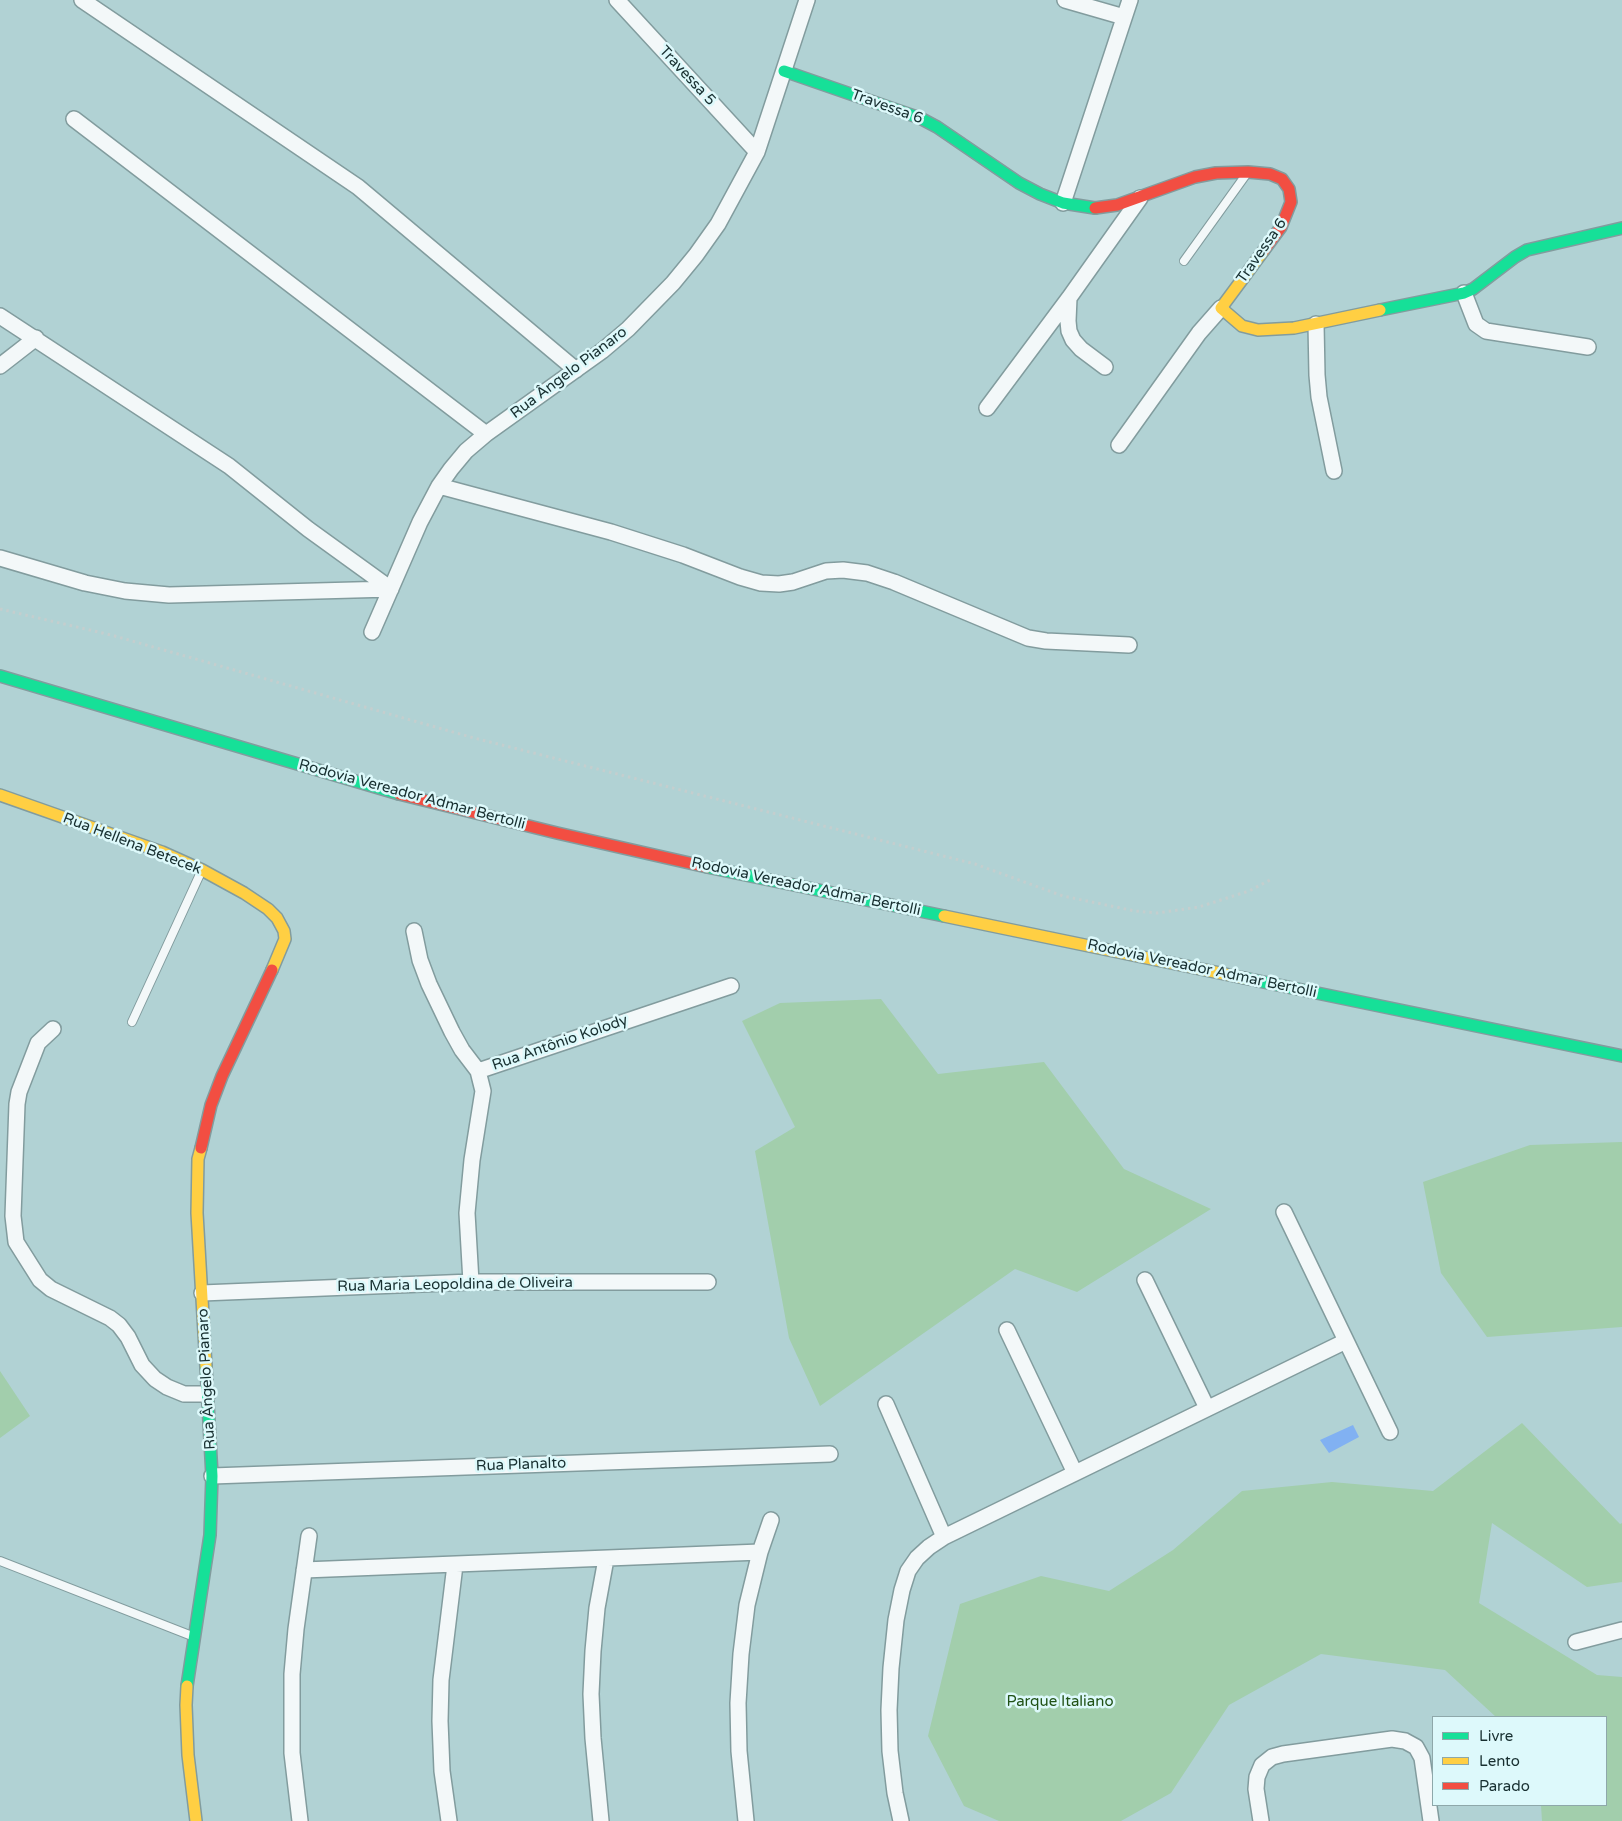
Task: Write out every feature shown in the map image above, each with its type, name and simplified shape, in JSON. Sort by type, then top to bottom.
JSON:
[{"type":"main road","name":"Travessa 6","points":[[784,71],[920,118],[938,127],[1019,183],[1063,203],[1083,208],[1118,205],[1194,177],[1248,172],[1270,174],[1282,180],[1289,189],[1291,202],[1287,215],[1221,308]]},
{"type":"main road","points":[[1221,308],[1242,326],[1258,330],[1294,328],[1316,324],[1464,294],[1527,250],[1622,228]]},
{"type":"main road","name":"Rodovia Vereador Admar Bertolli","points":[[0,676],[401,794],[557,833],[679,861],[1622,1056]]},
{"type":"main road","name":"Rua Hellena Betecek","points":[[0,795],[162,852],[244,892],[277,918],[284,931],[285,939],[281,952]]},
{"type":"main road","name":"Rua Ângelo Pianaro","points":[[196,1821],[186,1722],[188,1676],[210,1535],[212,1476],[196,1188],[198,1160],[211,1105],[222,1076],[281,952]]},
{"type":"street","points":[[82,0],[358,187],[576,370]]},
{"type":"street","name":"Travessa 5","points":[[617,0],[757,152]]},
{"type":"street","name":"Rua Ângelo Pianaro","points":[[372,632],[420,522],[438,486],[466,452],[486,434],[576,370],[628,329],[651,307],[690,262],[718,224],[757,152],[807,0]]},
{"type":"street","points":[[1065,0],[1124,17]]},
{"type":"street","points":[[1063,203],[1130,0]]},
{"type":"street","points":[[74,119],[486,434]]},
{"type":"street","points":[[987,408],[1069,298],[1140,198]]},
{"type":"street","points":[[1464,294],[1476,324],[1486,331],[1588,347]]},
{"type":"street","points":[[1069,298],[1068,322],[1073,340],[1106,367]]},
{"type":"street","points":[[1119,445],[1199,333],[1221,308]]},
{"type":"street","points":[[0,316],[229,466],[308,529],[391,589]]},
{"type":"street","points":[[1316,324],[1316,375],[1334,471]]},
{"type":"street","points":[[0,366],[36,338]]},
{"type":"street","points":[[438,486],[611,532],[761,583],[779,584],[793,582],[826,571],[843,570],[867,573],[894,582],[1028,638],[1046,641],[1129,645]]},
{"type":"street","points":[[0,558],[85,583],[125,591],[169,595],[391,589]]},
{"type":"street","points":[[414,931],[420,960],[429,984],[462,1050],[478,1072]]},
{"type":"street","name":"Rua Antônio Kolody","points":[[471,1282],[467,1213],[472,1160],[483,1091],[478,1072],[731,986]]},
{"type":"street","points":[[53,1029],[38,1043],[22,1084],[17,1104],[12,1216],[16,1242],[40,1280],[51,1289],[110,1318],[119,1325],[128,1336],[142,1365],[154,1379],[184,1394],[208,1394]]},
{"type":"street","points":[[1284,1212],[1390,1432]]},
{"type":"street","points":[[1145,1280],[1207,1408]]},
{"type":"street","name":"Rua Maria Leopoldina de Oliveira","points":[[202,1293],[471,1282],[708,1282]]},
{"type":"street","points":[[1007,1330],[1075,1473]]},
{"type":"street","points":[[901,1821],[891,1760],[890,1668],[902,1590],[908,1572],[917,1558],[944,1537],[1346,1341]]},
{"type":"street","points":[[886,1404],[944,1537]]},
{"type":"street","name":"Rua Planalto","points":[[212,1476],[830,1454]]},
{"type":"street","points":[[746,1821],[739,1751],[740,1654],[748,1605],[760,1552],[771,1520]]},
{"type":"street","points":[[300,1821],[292,1754],[291,1710],[296,1629],[309,1536]]},
{"type":"street","points":[[304,1570],[760,1552]]},
{"type":"street","points":[[601,1821],[593,1747],[591,1694],[597,1608],[606,1559]]},
{"type":"street","points":[[449,1821],[442,1771],[440,1721],[441,1680],[455,1565]]},
{"type":"street","points":[[1576,1642],[1622,1630]]},
{"type":"street","points":[[1261,1821],[1256,1789],[1257,1777],[1262,1765],[1272,1757],[1392,1740],[1406,1741],[1416,1747],[1422,1758],[1431,1821]]},
{"type":"lane","points":[[1184,261],[1248,172]]},
{"type":"lane","points":[[132,1022],[202,870]]},
{"type":"lane","points":[[0,1561],[194,1637]]},
{"type":"path","points":[[0,609],[111,635],[474,738],[975,864],[1063,896],[1135,911],[1157,913],[1199,907],[1249,891],[1270,880]]},
{"type":"green space","points":[[881,999],[938,1074],[1044,1062],[1124,1169],[1211,1209],[1077,1292],[1015,1269],[820,1406],[789,1338],[755,1151],[795,1127],[742,1021],[780,1003]]},
{"type":"green space","points":[[1622,1142],[1622,1327],[1487,1337],[1441,1273],[1423,1182],[1530,1145]]},
{"type":"green space","points":[[0,1371],[30,1416],[0,1438]]},
{"type":"green space","name":"Parque Italiano","points":[[1522,1423],[1620,1524],[1622,1523],[1622,1582],[1587,1587],[1492,1523],[1479,1603],[1597,1675],[1622,1677],[1622,1821],[1542,1821],[1541,1806],[1607,1806],[1607,1716],[1495,1716],[1445,1670],[1321,1654],[1229,1705],[1171,1793],[1121,1821],[999,1821],[964,1806],[928,1736],[960,1604],[1041,1576],[1109,1591],[1173,1550],[1242,1491],[1332,1482],[1433,1491]]},
{"type":"water","points":[[1353,1425],[1359,1437],[1329,1453],[1320,1440]]},
{"type":"traffic: fast","points":[[784,71],[920,118],[937,127],[1019,183],[1040,194],[1063,203],[1095,208]]},
{"type":"traffic: fast","points":[[1380,310],[1464,293],[1473,289],[1527,250],[1622,228]]},
{"type":"traffic: fast","points":[[0,676],[399,794]]},
{"type":"traffic: fast","points":[[707,867],[944,916]]},
{"type":"traffic: fast","points":[[1244,978],[1622,1056]]},
{"type":"traffic: fast","points":[[187,1686],[210,1535],[212,1476],[206,1367]]},
{"type":"traffic: slow","points":[[1264,250],[1221,308],[1242,326],[1258,330],[1294,328],[1380,310]]},
{"type":"traffic: slow","points":[[0,795],[162,852],[202,870],[244,893],[268,909],[277,918],[284,931],[285,939],[272,970]]},
{"type":"traffic: slow","points":[[944,916],[1244,978]]},
{"type":"traffic: slow","points":[[201,1148],[198,1159],[197,1213],[206,1367]]},
{"type":"traffic: slow","points":[[187,1686],[188,1755],[196,1821]]},
{"type":"traffic: jam","points":[[1095,208],[1117,205],[1195,177],[1216,173],[1248,172],[1270,174],[1282,179],[1289,189],[1291,202],[1281,227],[1264,250]]},
{"type":"traffic: jam","points":[[399,794],[557,833],[707,867]]},
{"type":"traffic: jam","points":[[201,1148],[211,1105],[222,1076],[272,970]]}]
